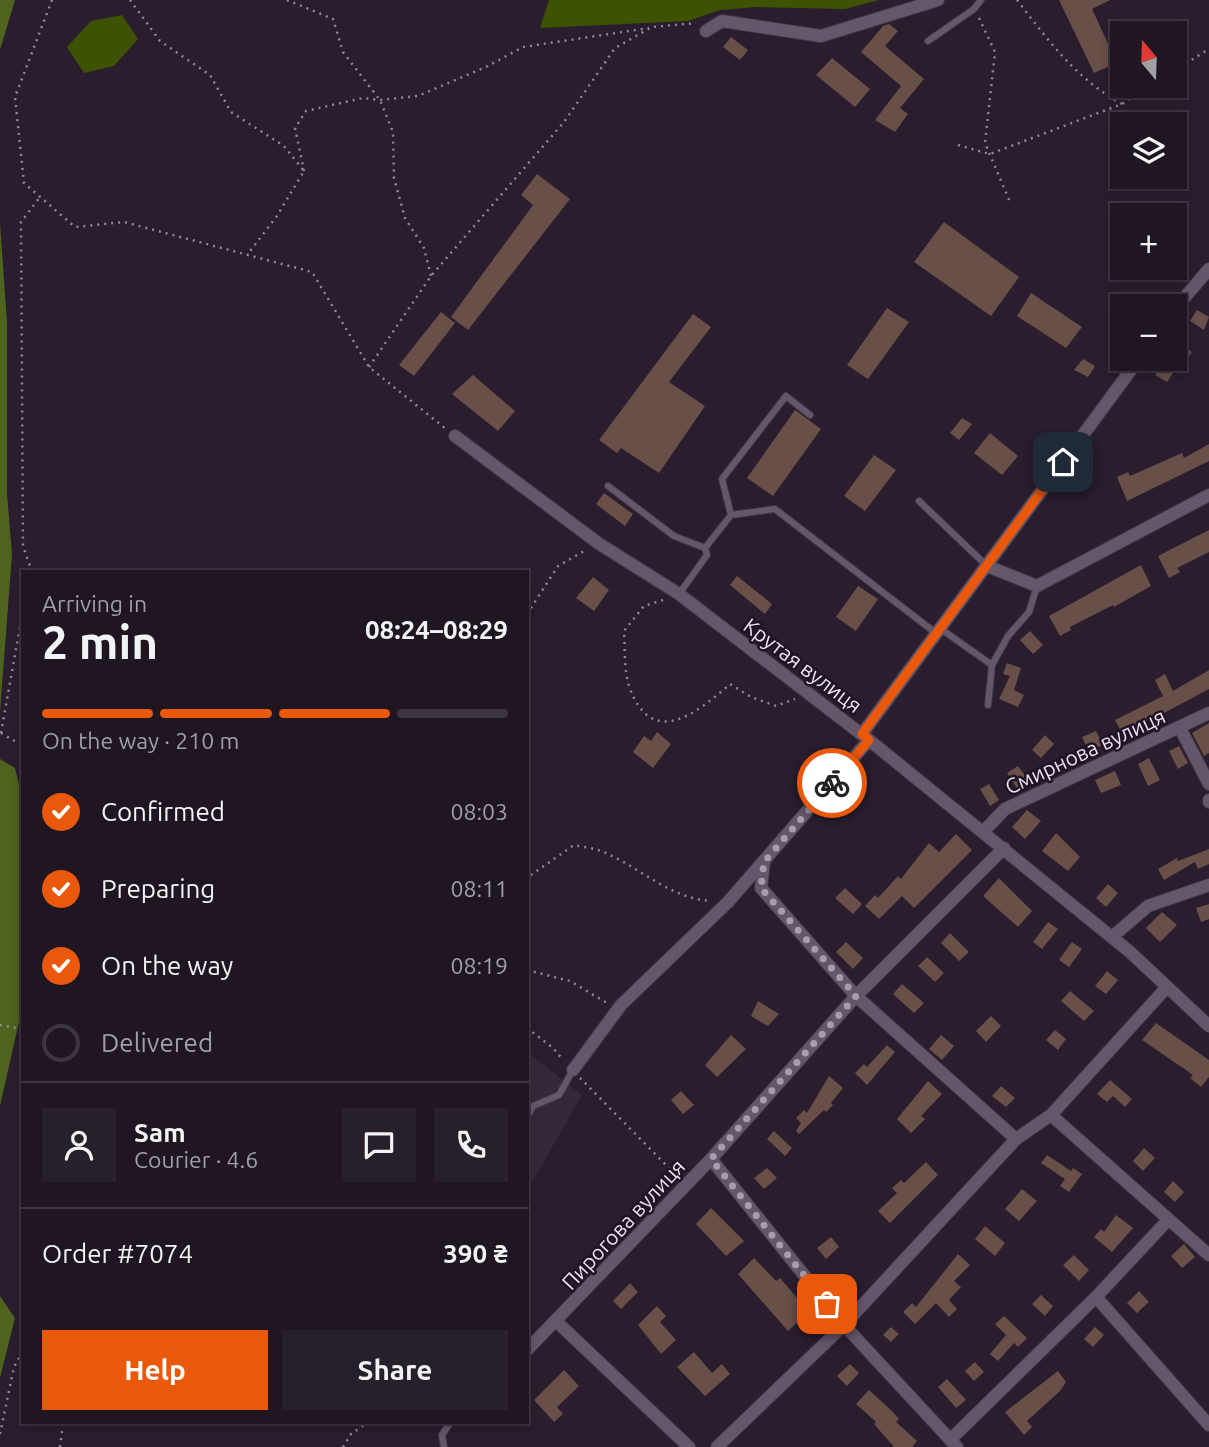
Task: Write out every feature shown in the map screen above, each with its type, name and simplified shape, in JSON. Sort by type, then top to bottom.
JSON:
[{"type":"street","points":[[706,31],[722,21],[821,36],[938,0]]},
{"type":"street","points":[[1187,294],[1209,268]]},
{"type":"street","points":[[573,1070],[621,1005],[728,902],[866,737],[939,631],[1130,371]]},
{"type":"street","name":"Крутая вулиця","points":[[455,436],[598,543],[679,594],[866,737],[1112,937],[1209,1026]]},
{"type":"street","points":[[987,566],[1037,586],[1209,495]]},
{"type":"street","name":"Смирнова вулиця","points":[[983,832],[1005,809],[1209,713]]},
{"type":"street","points":[[1181,727],[1209,784]]},
{"type":"street","name":"Пирогова вулиця","points":[[529,1348],[711,1159],[856,996],[1004,848]]},
{"type":"street","points":[[764,862],[761,888],[856,996],[1016,1139]]},
{"type":"street","points":[[1112,937],[1147,906],[1209,885]]},
{"type":"street","points":[[717,1447],[844,1325],[1016,1139],[1051,1115],[1167,987]]},
{"type":"street","points":[[1051,1115],[1209,1255]]},
{"type":"street","points":[[711,1159],[844,1325],[953,1443],[1168,1220]]},
{"type":"street","points":[[1096,1297],[1209,1425]]},
{"type":"street","points":[[557,1322],[689,1447]]},
{"type":"lane","points":[[928,41],[974,9],[981,0]]},
{"type":"lane","points":[[731,515],[722,479],[786,396],[810,415]]},
{"type":"lane","points":[[608,486],[674,537],[705,548]]},
{"type":"lane","points":[[919,501],[987,566]]},
{"type":"lane","points":[[705,548],[731,515],[775,509],[939,631],[992,665]]},
{"type":"lane","points":[[679,594],[707,555],[705,548]]},
{"type":"lane","points":[[988,705],[992,665],[1008,636],[1030,612],[1037,586]]},
{"type":"lane","points":[[529,1114],[533,1106],[559,1095],[573,1070]]},
{"type":"lane","points":[[444,1447],[442,1435],[449,1424]]},
{"type":"path","points":[[52,0],[15,97],[24,183],[75,227],[124,222],[312,272],[369,367],[455,436]]},
{"type":"path","points":[[130,0],[160,41],[210,75],[231,112],[284,146],[304,171]]},
{"type":"path","points":[[287,0],[332,19],[343,52],[380,100],[393,132],[394,178],[405,218],[424,248],[431,276]]},
{"type":"path","points":[[1017,0],[1050,45],[1095,90],[1122,104]]},
{"type":"path","points":[[974,9],[995,52],[985,144],[1010,202]]},
{"type":"path","points":[[247,255],[277,216],[304,171],[295,128],[306,111],[363,98],[380,100],[418,96],[486,67],[523,47],[652,27],[722,21]]},
{"type":"path","points":[[369,367],[431,276],[564,122],[615,48],[652,27]]},
{"type":"path","points":[[1187,63],[1209,49]]},
{"type":"path","points":[[958,145],[990,154],[1122,104],[1131,98]]},
{"type":"path","points":[[31,570],[23,546],[21,222],[40,197]]},
{"type":"path","points":[[529,611],[558,566],[598,543]]},
{"type":"path","points":[[679,594],[644,606],[624,631],[629,684],[643,715],[660,723],[675,720],[713,699],[730,684],[751,698],[776,706],[808,694]]},
{"type":"path","points":[[21,621],[1,733],[21,745]]},
{"type":"path","points":[[529,879],[574,845],[601,851],[650,880],[692,900],[728,902]]},
{"type":"path","points":[[529,971],[570,981],[604,1003],[621,1005]]},
{"type":"path","points":[[0,1025],[21,1030]]},
{"type":"path","points":[[529,1030],[553,1048],[670,1169],[691,1164]]},
{"type":"path","points":[[0,1434],[14,1367],[21,1355]]},
{"type":"path","points":[[60,1447],[63,1424]]},
{"type":"path","points":[[343,1447],[351,1434],[366,1424]]},
{"type":"shaded area","points":[[529,1054],[582,1095],[529,1188]]},
{"type":"green space","points":[[0,0],[15,0],[0,50]]},
{"type":"green space","points":[[549,0],[879,0],[845,9],[756,7],[720,10],[688,21],[540,28]]},
{"type":"green space","points":[[122,15],[138,39],[114,66],[84,73],[67,47],[91,21]]},
{"type":"green space","points":[[0,222],[7,323],[7,494],[12,554],[0,712]]},
{"type":"green space","points":[[0,759],[15,768],[21,799],[21,1013],[0,1106]]},
{"type":"green space","points":[[0,1296],[15,1318],[0,1378]]},
{"type":"building","points":[[1059,0],[1110,0],[1092,9],[1110,48],[1110,66],[1094,73]]},
{"type":"building","points":[[889,24],[898,31],[885,46],[924,79],[900,108],[908,114],[895,132],[875,120],[901,86],[861,52],[883,26]]},
{"type":"building","points":[[731,37],[748,50],[740,60],[723,47]]},
{"type":"building","points":[[832,58],[870,89],[855,107],[816,75]]},
{"type":"building","points":[[537,174],[570,199],[468,330],[451,317],[533,205],[521,195]]},
{"type":"building","points":[[944,222],[1019,277],[991,316],[914,262]]},
{"type":"building","points":[[1031,293],[1082,327],[1066,348],[1017,316]]},
{"type":"building","points":[[887,308],[909,322],[868,379],[847,365]]},
{"type":"building","points":[[1197,310],[1209,317],[1204,330],[1190,321]]},
{"type":"building","points":[[441,312],[455,323],[414,376],[399,365]]},
{"type":"building","points":[[693,314],[711,327],[669,382],[705,406],[659,473],[621,448],[617,453],[599,440]]},
{"type":"building","points":[[1083,359],[1095,366],[1088,377],[1074,370]]},
{"type":"building","points":[[1158,371],[1174,371],[1167,382],[1155,375]]},
{"type":"building","points":[[473,375],[515,411],[498,431],[452,394]]},
{"type":"building","points":[[795,410],[821,429],[773,496],[747,478]]},
{"type":"building","points":[[962,418],[972,424],[959,440],[950,433]]},
{"type":"building","points":[[990,433],[1018,456],[1002,475],[974,453]]},
{"type":"building","points":[[1209,444],[1209,461],[1127,501],[1117,477],[1128,472],[1130,476],[1182,453],[1184,458]]},
{"type":"building","points":[[874,455],[896,470],[865,511],[844,496]]},
{"type":"building","points":[[604,493],[633,514],[625,526],[596,504]]},
{"type":"building","points":[[1209,530],[1209,552],[1177,568],[1180,572],[1169,578],[1158,556]]},
{"type":"building","points":[[1141,565],[1151,586],[1070,627],[1071,630],[1060,636],[1049,616]]},
{"type":"building","points":[[737,576],[772,604],[765,614],[730,585]]},
{"type":"building","points":[[593,577],[609,590],[594,611],[576,598]]},
{"type":"building","points":[[858,586],[878,599],[856,631],[836,617]]},
{"type":"building","points":[[1030,631],[1043,645],[1033,654],[1020,640]]},
{"type":"building","points":[[1007,663],[1021,668],[1014,690],[1024,695],[1018,707],[999,699],[1010,676],[1003,674]]},
{"type":"building","points":[[1209,670],[1209,689],[1123,735],[1115,720],[1163,696],[1155,680],[1165,674],[1173,691]]},
{"type":"building","points":[[1209,723],[1209,753],[1204,756],[1192,733]]},
{"type":"building","points":[[1096,731],[1103,745],[1089,751],[1082,737]]},
{"type":"building","points":[[657,732],[671,744],[653,768],[633,752],[644,736],[651,741]]},
{"type":"building","points":[[1045,735],[1054,744],[1041,758],[1032,750]]},
{"type":"building","points":[[1179,746],[1188,763],[1178,769],[1169,751]]},
{"type":"building","points":[[1149,758],[1160,780],[1148,786],[1138,764]]},
{"type":"building","points":[[1018,766],[1030,782],[1018,790],[1007,773]]},
{"type":"building","points":[[1115,771],[1121,785],[1101,793],[1095,780]]},
{"type":"building","points":[[989,784],[999,800],[990,806],[980,789]]},
{"type":"building","points":[[1027,810],[1041,821],[1025,839],[1012,827]]},
{"type":"building","points":[[1056,833],[1080,857],[1068,871],[1042,851]]},
{"type":"building","points":[[956,834],[972,850],[914,908],[902,896],[879,919],[865,906],[875,895],[878,898],[898,876],[901,879],[929,843],[939,852]]},
{"type":"building","points":[[1209,849],[1209,864],[1198,869],[1195,862],[1164,880],[1158,869],[1177,858],[1178,861]]},
{"type":"building","points":[[999,878],[1032,911],[1018,927],[983,896]]},
{"type":"building","points":[[1108,884],[1118,893],[1106,907],[1096,898]]},
{"type":"building","points":[[845,888],[862,904],[853,914],[835,898]]},
{"type":"building","points":[[1209,904],[1209,919],[1201,922],[1196,908]]},
{"type":"building","points":[[1162,912],[1177,925],[1160,942],[1146,928]]},
{"type":"building","points":[[1048,922],[1058,929],[1042,949],[1033,942]]},
{"type":"building","points":[[950,933],[969,952],[959,961],[941,943]]},
{"type":"building","points":[[846,942],[863,958],[853,969],[836,952]]},
{"type":"building","points":[[1072,942],[1082,949],[1069,967],[1059,960]]},
{"type":"building","points":[[927,957],[944,973],[935,982],[918,966]]},
{"type":"building","points":[[1107,971],[1118,980],[1106,994],[1095,986]]},
{"type":"building","points":[[902,984],[924,1003],[914,1013],[893,994]]},
{"type":"building","points":[[1070,991],[1094,1011],[1084,1021],[1061,1001]]},
{"type":"building","points":[[758,1001],[779,1014],[768,1026],[751,1016]]},
{"type":"building","points":[[991,1016],[1001,1026],[986,1042],[976,1031]]},
{"type":"building","points":[[1156,1023],[1209,1060],[1209,1077],[1201,1087],[1190,1078],[1193,1075],[1142,1040]]},
{"type":"building","points":[[1055,1030],[1066,1039],[1058,1050],[1046,1040]]},
{"type":"building","points":[[731,1035],[746,1049],[717,1077],[705,1065]]},
{"type":"building","points":[[941,1035],[954,1046],[942,1060],[929,1049]]},
{"type":"building","points":[[887,1045],[895,1052],[867,1085],[855,1073],[864,1064],[867,1067]]},
{"type":"building","points":[[829,1076],[843,1088],[831,1103],[833,1105],[799,1134],[796,1131],[801,1123],[796,1118],[804,1110],[807,1113]]},
{"type":"building","points":[[1110,1080],[1132,1099],[1125,1107],[1113,1096],[1107,1102],[1097,1094]]},
{"type":"building","points":[[928,1081],[942,1094],[921,1116],[925,1119],[911,1133],[897,1119]]},
{"type":"building","points":[[1001,1086],[1015,1098],[1006,1107],[992,1096]]},
{"type":"building","points":[[681,1091],[694,1105],[683,1114],[671,1100]]},
{"type":"building","points":[[774,1131],[792,1148],[785,1156],[767,1139]]},
{"type":"building","points":[[1144,1148],[1155,1158],[1143,1171],[1133,1161]]},
{"type":"building","points":[[1047,1155],[1071,1171],[1073,1168],[1082,1174],[1069,1192],[1060,1186],[1065,1179],[1041,1163]]},
{"type":"building","points":[[926,1162],[938,1175],[890,1223],[878,1211],[897,1193],[892,1188],[901,1180],[904,1183]]},
{"type":"building","points":[[767,1168],[777,1178],[764,1189],[754,1178]]},
{"type":"building","points":[[1173,1181],[1184,1192],[1175,1202],[1164,1192]]},
{"type":"building","points":[[1022,1189],[1037,1201],[1019,1221],[1005,1209]]},
{"type":"building","points":[[711,1208],[744,1241],[726,1256],[696,1224]]},
{"type":"building","points":[[1116,1215],[1133,1228],[1112,1252],[1094,1237],[1101,1229],[1104,1232]]},
{"type":"building","points":[[985,1226],[1005,1243],[995,1256],[975,1239]]},
{"type":"building","points":[[831,1237],[839,1247],[826,1259],[817,1248]]},
{"type":"building","points":[[1184,1244],[1195,1257],[1182,1268],[1171,1256]]},
{"type":"building","points":[[958,1254],[970,1265],[954,1281],[961,1287],[949,1300],[957,1309],[949,1317],[936,1303],[915,1324],[903,1312],[912,1303],[916,1307]]},
{"type":"building","points":[[1074,1255],[1089,1270],[1079,1281],[1063,1265]]},
{"type":"building","points":[[754,1258],[776,1281],[780,1278],[809,1312],[788,1331],[738,1274]]},
{"type":"building","points":[[630,1283],[638,1292],[621,1309],[613,1301]]},
{"type":"building","points":[[1139,1291],[1149,1302],[1137,1313],[1127,1303]]},
{"type":"building","points":[[1041,1295],[1053,1306],[1045,1316],[1032,1304]]},
{"type":"building","points":[[657,1306],[666,1316],[660,1322],[676,1340],[661,1354],[638,1325]]},
{"type":"building","points":[[1004,1316],[1027,1338],[1018,1347],[1014,1343],[998,1361],[990,1354],[1006,1335],[995,1324]]},
{"type":"building","points":[[891,1327],[899,1334],[891,1342],[883,1335]]},
{"type":"building","points":[[1095,1327],[1104,1335],[1093,1347],[1084,1339]]},
{"type":"building","points":[[694,1352],[712,1373],[722,1364],[730,1374],[705,1396],[677,1367]]},
{"type":"building","points":[[975,1362],[984,1372],[974,1381],[965,1371]]},
{"type":"building","points":[[850,1364],[859,1373],[847,1386],[837,1376]]},
{"type":"building","points":[[564,1370],[579,1386],[557,1407],[563,1414],[554,1422],[534,1400]]},
{"type":"building","points":[[1058,1371],[1066,1382],[1060,1391],[1027,1421],[1032,1427],[1024,1435],[1005,1412]]},
{"type":"building","points":[[947,1379],[966,1400],[956,1408],[938,1387]]},
{"type":"building","points":[[869,1390],[893,1412],[899,1419],[896,1422],[917,1441],[912,1447],[894,1447],[874,1424],[876,1422],[856,1404]]},
{"type":"way so far","points":[[827,1304],[711,1159],[856,996],[761,888],[764,862],[832,783]]},
{"type":"route","points":[[832,783],[869,740],[862,734],[1063,462]]}]
